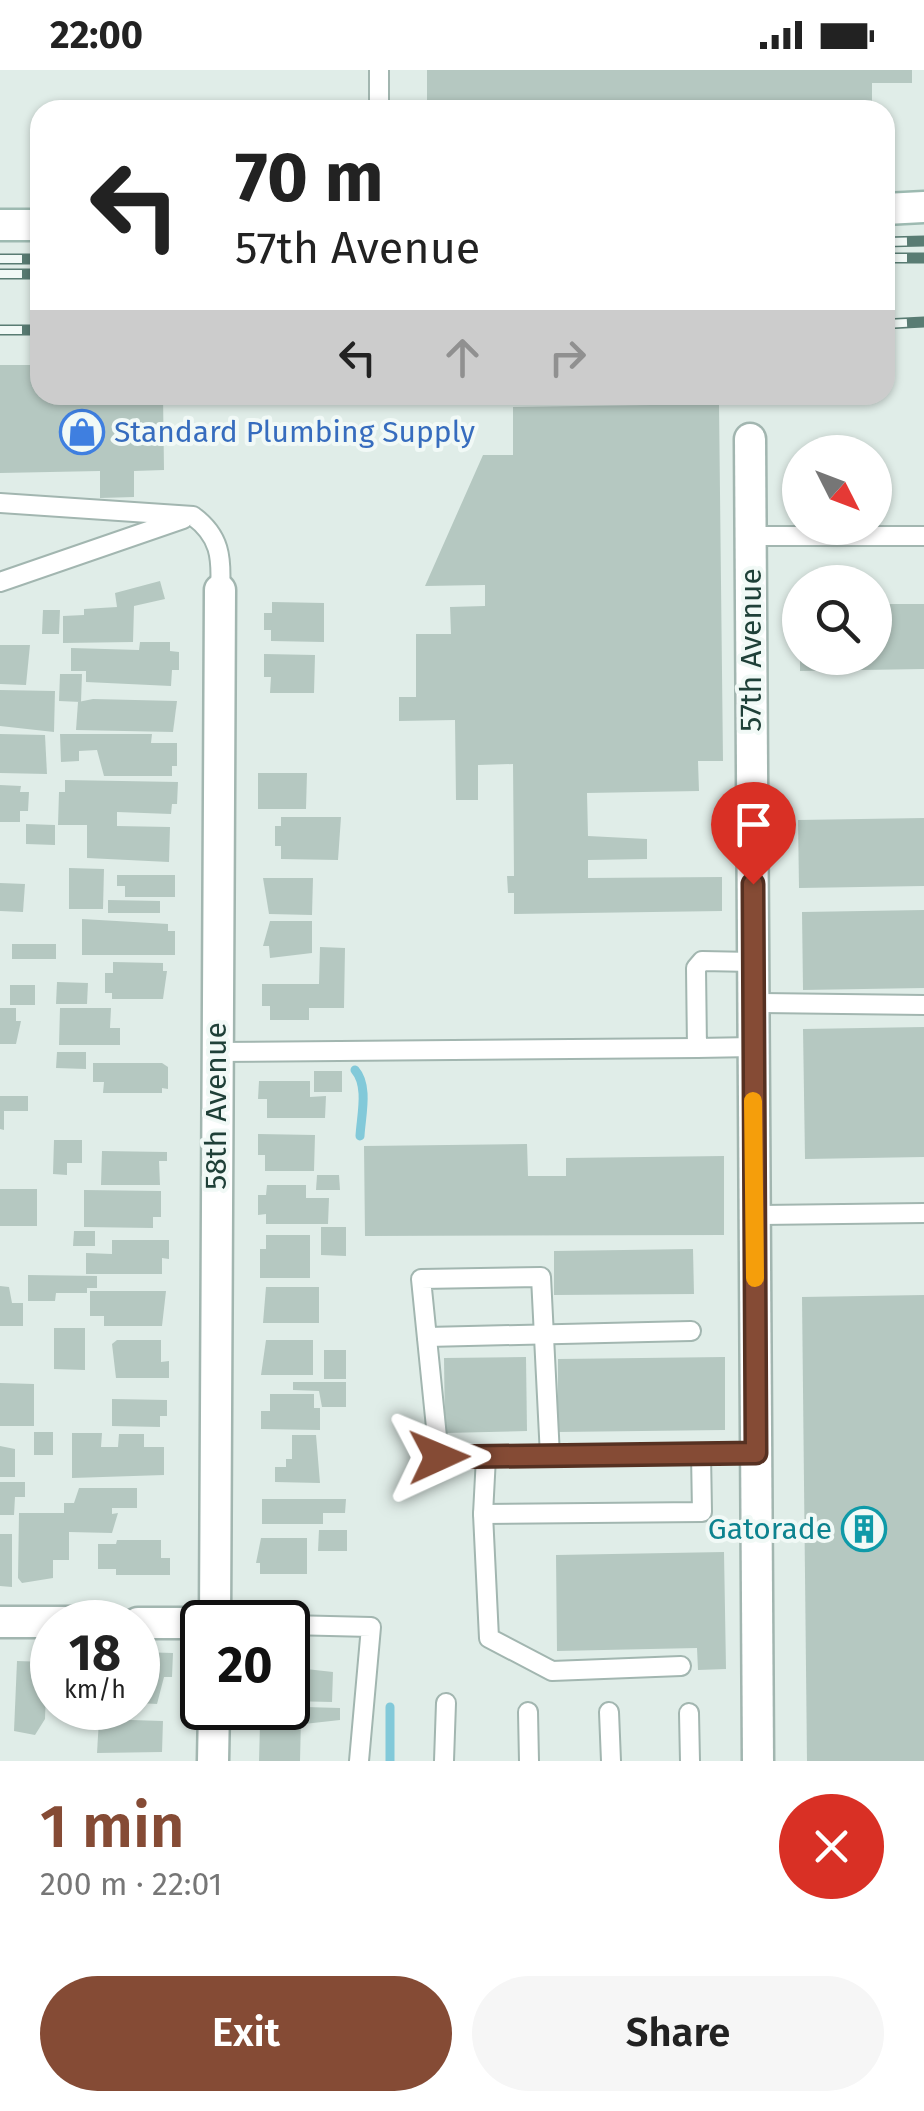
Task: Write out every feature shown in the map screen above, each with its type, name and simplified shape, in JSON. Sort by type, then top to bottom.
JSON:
[{"type":"street","points":[[895,208],[924,207]]},
{"type":"street","points":[[0,225],[30,225]]},
{"type":"street","name":"57th Avenue","points":[[750,439],[758,1761]]},
{"type":"street","name":"58th Avenue","points":[[214,1600],[220,590]]},
{"type":"street","points":[[0,1622],[30,1622]]},
{"type":"street","points":[[214,1730],[214,1761]]},
{"type":"lane","points":[[379,70],[379,100]]},
{"type":"lane","points":[[0,502],[192,516],[208,527],[222,553],[220,590]]},
{"type":"lane","points":[[0,582],[192,516]]},
{"type":"lane","points":[[751,536],[924,536]]},
{"type":"lane","points":[[696,1048],[696,968],[702,961],[753,962]]},
{"type":"lane","points":[[754,1002],[924,1005]]},
{"type":"lane","points":[[216,1052],[752,1048]]},
{"type":"lane","points":[[755,1215],[924,1213]]},
{"type":"lane","points":[[550,1456],[542,1277],[421,1279],[439,1457],[486,1456],[550,1456],[756,1453]]},
{"type":"lane","points":[[428,1338],[691,1331]]},
{"type":"lane","points":[[483,1514],[702,1512],[701,1454]]},
{"type":"lane","points":[[486,1456],[483,1514],[489,1638],[552,1671],[681,1666]]},
{"type":"lane","points":[[310,1626],[371,1627],[359,1761]]},
{"type":"lane","points":[[444,1761],[446,1703]]},
{"type":"lane","points":[[528,1712],[529,1761]]},
{"type":"lane","points":[[609,1712],[611,1761]]},
{"type":"lane","points":[[689,1713],[690,1761]]},
{"type":"building","points":[[427,70],[912,70],[912,83],[872,83],[872,100],[427,100]]},
{"type":"building","name":"Standard Plumbing Supply","points":[[0,365],[30,365],[30,405],[163,405],[164,470],[134,471],[134,497],[100,498],[100,471],[0,473]]},
{"type":"building","points":[[719,405],[723,761],[698,761],[699,791],[587,793],[588,836],[647,839],[647,859],[588,860],[588,878],[722,877],[722,911],[514,914],[514,893],[508,893],[507,876],[514,876],[513,764],[478,765],[478,800],[456,800],[455,720],[399,721],[399,697],[416,697],[416,634],[451,634],[450,607],[485,606],[485,585],[425,586],[483,455],[513,455],[513,407]]},
{"type":"building","points":[[160,581],[165,599],[134,606],[133,642],[63,643],[63,616],[84,615],[84,609],[117,607],[115,593]]},
{"type":"building","points":[[272,602],[324,603],[324,642],[271,641],[271,630],[264,630],[264,613],[272,613]]},
{"type":"building","points":[[892,604],[924,604],[924,669],[892,670]]},
{"type":"building","points":[[43,610],[60,610],[59,634],[42,634]]},
{"type":"building","points":[[140,642],[170,642],[170,651],[179,652],[179,670],[172,670],[171,686],[86,682],[86,671],[71,671],[71,648],[139,650]]},
{"type":"building","points":[[0,645],[30,645],[26,685],[0,684]]},
{"type":"building","points":[[264,654],[315,655],[314,693],[270,693],[271,677],[264,677]]},
{"type":"building","points":[[60,674],[82,674],[81,702],[59,701]]},
{"type":"building","points":[[0,690],[55,691],[54,732],[0,726]]},
{"type":"building","points":[[177,701],[173,732],[76,730],[78,702]]},
{"type":"building","points":[[0,734],[45,735],[47,774],[0,773]]},
{"type":"building","points":[[60,734],[152,734],[151,743],[177,743],[177,766],[172,766],[172,776],[104,776],[97,750],[79,751],[79,761],[61,762]]},
{"type":"building","points":[[258,773],[307,773],[306,809],[258,809]]},
{"type":"building","points":[[65,780],[178,782],[177,804],[172,804],[171,814],[117,812],[117,826],[170,827],[169,862],[87,858],[87,825],[58,825],[59,792],[65,792]]},
{"type":"building","points":[[0,785],[21,786],[20,792],[29,792],[28,811],[20,811],[20,822],[0,822]]},
{"type":"building","points":[[281,817],[341,817],[338,860],[281,859],[281,846],[275,846],[275,826],[281,826]]},
{"type":"building","points":[[924,818],[924,886],[799,888],[798,820]]},
{"type":"building","points":[[26,824],[55,825],[55,845],[26,844]]},
{"type":"building","points":[[69,868],[104,869],[103,909],[69,909]]},
{"type":"building","points":[[117,875],[175,875],[175,897],[125,897],[125,886],[117,886]]},
{"type":"building","points":[[263,878],[313,878],[312,915],[269,914]]},
{"type":"building","points":[[0,883],[25,884],[23,912],[0,911]]},
{"type":"building","points":[[108,900],[160,901],[160,913],[108,913]]},
{"type":"building","points":[[924,910],[924,988],[803,990],[802,912]]},
{"type":"building","points":[[82,919],[168,924],[168,931],[175,931],[175,955],[82,955]]},
{"type":"building","points":[[270,921],[312,921],[312,953],[270,958],[269,946],[263,946]]},
{"type":"building","points":[[12,944],[56,944],[56,959],[12,959]]},
{"type":"building","points":[[320,947],[345,948],[344,1008],[309,1008],[309,1020],[270,1020],[270,1006],[262,1006],[262,984],[319,984]]},
{"type":"building","points":[[113,962],[163,963],[163,971],[167,971],[163,999],[112,999],[112,993],[105,993],[105,973],[113,973]]},
{"type":"building","points":[[57,982],[88,983],[87,1004],[56,1004]]},
{"type":"building","points":[[10,985],[35,985],[35,1005],[10,1005]]},
{"type":"building","points":[[0,1008],[16,1008],[16,1021],[21,1021],[16,1044],[0,1044]]},
{"type":"building","points":[[60,1008],[111,1008],[110,1028],[120,1028],[120,1045],[59,1045]]},
{"type":"building","points":[[924,1027],[924,1157],[805,1159],[803,1029]]},
{"type":"building","points":[[57,1052],[86,1052],[86,1069],[56,1068]]},
{"type":"building","points":[[93,1063],[162,1063],[168,1067],[168,1089],[162,1088],[162,1093],[103,1093],[104,1082],[93,1082]]},
{"type":"building","points":[[314,1071],[342,1071],[342,1092],[314,1092]]},
{"type":"building","points":[[259,1081],[310,1081],[310,1097],[326,1096],[325,1118],[267,1118],[267,1099],[258,1099]]},
{"type":"building","points":[[0,1096],[28,1096],[28,1111],[4,1111],[4,1130],[0,1129]]},
{"type":"building","points":[[258,1134],[315,1135],[314,1171],[265,1171],[265,1155],[258,1155]]},
{"type":"building","points":[[54,1140],[82,1140],[82,1163],[67,1163],[67,1175],[53,1174]]},
{"type":"building","points":[[527,1144],[528,1176],[566,1176],[566,1158],[724,1156],[724,1235],[365,1236],[364,1146]]},
{"type":"building","points":[[102,1151],[167,1152],[167,1161],[159,1161],[160,1185],[101,1185]]},
{"type":"building","points":[[317,1175],[339,1175],[340,1190],[316,1190]]},
{"type":"building","points":[[267,1185],[306,1185],[306,1198],[329,1198],[328,1224],[266,1224],[266,1214],[258,1215],[258,1195],[266,1195]]},
{"type":"building","points":[[0,1189],[37,1189],[37,1226],[0,1226]]},
{"type":"building","points":[[84,1190],[161,1191],[161,1217],[153,1217],[153,1228],[84,1227]]},
{"type":"building","points":[[321,1227],[346,1227],[346,1256],[321,1255]]},
{"type":"building","points":[[74,1231],[95,1231],[95,1246],[73,1246]]},
{"type":"building","points":[[266,1235],[310,1235],[310,1278],[260,1278],[260,1249],[266,1249]]},
{"type":"building","points":[[112,1240],[169,1240],[169,1259],[162,1258],[162,1274],[86,1274],[86,1253],[112,1254]]},
{"type":"building","points":[[693,1249],[694,1294],[554,1295],[554,1251]]},
{"type":"building","points":[[28,1275],[97,1276],[97,1288],[87,1288],[87,1293],[56,1293],[55,1301],[28,1301]]},
{"type":"building","points":[[0,1286],[9,1287],[12,1303],[23,1303],[23,1326],[0,1326]]},
{"type":"building","points":[[266,1287],[319,1287],[319,1323],[263,1323]]},
{"type":"building","points":[[90,1291],[166,1291],[162,1326],[104,1326],[104,1316],[90,1316]]},
{"type":"building","name":"Gatorade","points":[[924,1295],[924,1761],[807,1761],[802,1297]]},
{"type":"building","points":[[54,1328],[85,1328],[85,1370],[54,1369]]},
{"type":"building","points":[[117,1340],[161,1340],[161,1362],[169,1361],[169,1378],[116,1378],[112,1344]]},
{"type":"building","points":[[266,1340],[313,1340],[313,1375],[261,1375]]},
{"type":"building","points":[[324,1350],[346,1350],[346,1379],[324,1379]]},
{"type":"building","points":[[526,1357],[527,1431],[445,1433],[444,1358]]},
{"type":"building","points":[[725,1357],[725,1430],[558,1432],[558,1359]]},
{"type":"building","points":[[293,1382],[346,1382],[346,1407],[322,1407],[319,1391],[293,1390]]},
{"type":"building","points":[[0,1383],[34,1384],[34,1426],[0,1426]]},
{"type":"building","points":[[270,1394],[314,1394],[314,1408],[320,1408],[320,1430],[261,1429],[261,1411],[270,1411]]},
{"type":"building","points":[[112,1399],[167,1400],[167,1416],[160,1416],[160,1427],[112,1426]]},
{"type":"building","points":[[34,1432],[53,1432],[53,1455],[34,1455]]},
{"type":"building","points":[[72,1433],[102,1433],[101,1447],[118,1447],[119,1434],[144,1434],[144,1447],[164,1447],[164,1475],[72,1478]]},
{"type":"building","points":[[292,1435],[316,1435],[320,1483],[275,1482],[275,1467],[286,1467],[286,1459],[292,1459]]},
{"type":"building","points":[[0,1446],[15,1449],[15,1477],[0,1477]]},
{"type":"building","points":[[0,1482],[25,1482],[25,1497],[15,1497],[14,1515],[0,1515]]},
{"type":"building","points":[[79,1488],[137,1488],[137,1508],[112,1508],[112,1514],[118,1513],[112,1533],[69,1532],[69,1560],[53,1560],[53,1578],[22,1583],[18,1578],[19,1513],[64,1513],[64,1503],[74,1503]]},
{"type":"building","points":[[262,1499],[346,1499],[345,1513],[323,1513],[323,1524],[262,1524]]},
{"type":"building","points":[[319,1530],[347,1530],[347,1551],[318,1551]]},
{"type":"building","points":[[0,1534],[12,1534],[12,1587],[0,1586]]},
{"type":"building","points":[[261,1538],[307,1538],[307,1574],[260,1574],[260,1563],[256,1563]]},
{"type":"building","points":[[117,1540],[161,1540],[161,1558],[170,1558],[170,1575],[116,1575],[116,1569],[98,1569],[98,1544],[116,1544]]},
{"type":"building","points":[[724,1552],[726,1669],[698,1670],[697,1648],[557,1651],[556,1555]]},
{"type":"building","points":[[160,1653],[173,1653],[172,1677],[164,1677],[160,1692]]},
{"type":"building","points":[[17,1661],[30,1661],[30,1730],[38,1730],[35,1735],[14,1731]]},
{"type":"building","points":[[310,1669],[333,1672],[332,1702],[310,1702]]},
{"type":"building","points":[[310,1707],[340,1708],[340,1720],[310,1723]]},
{"type":"building","points":[[163,1721],[162,1752],[97,1753],[98,1730],[160,1730]]},
{"type":"building","points":[[260,1730],[301,1730],[300,1761],[259,1761]]},
{"type":"waterway","points":[[355,1070],[363,1093],[360,1136]]},
{"type":"waterway","points":[[390,1707],[390,1761]]},
{"type":"railway","points":[[895,242],[924,241]]},
{"type":"railway","points":[[895,258],[924,258]]},
{"type":"railway","points":[[0,259],[30,259]]},
{"type":"railway","points":[[0,274],[30,274]]},
{"type":"railway","points":[[895,323],[924,322]]},
{"type":"railway","points":[[0,330],[30,330]]},
{"type":"slow traffic","points":[[753,1101],[755,1278]]},
{"type":"place","name":"Standard Plumbing Supply","points":[[82,432]]},
{"type":"place","name":"Gatorade","points":[[864,1529]]},
{"type":"route","points":[[439,1457],[756,1453],[753,884]]}]
